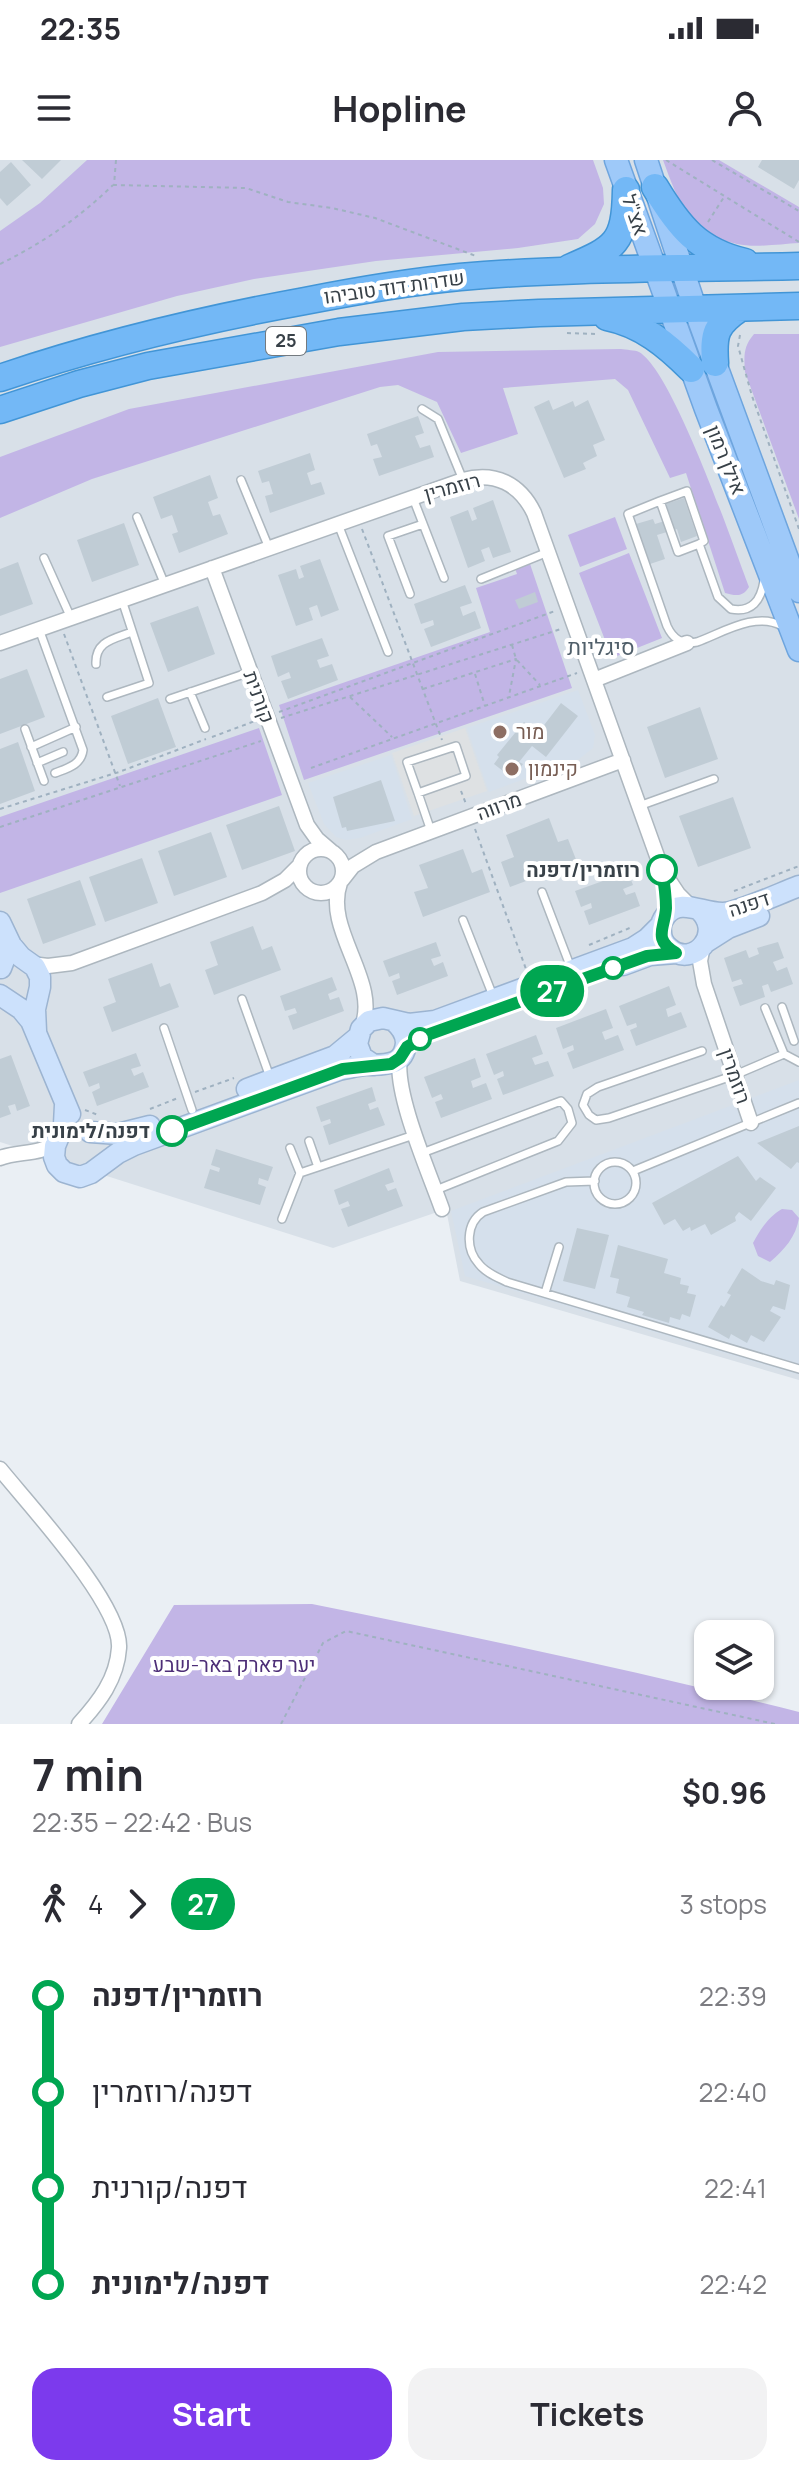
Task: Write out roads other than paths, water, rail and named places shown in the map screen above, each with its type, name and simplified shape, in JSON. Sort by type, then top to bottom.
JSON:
[{"type":"highway","points":[[655,187],[673,216],[696,240],[729,258],[764,267]]},
{"type":"highway","points":[[559,272],[611,247],[621,234],[626,220],[626,190]]},
{"type":"highway","name":"שדרות דוד טוביהו","points":[[0,378],[87,350],[238,312],[363,290],[460,277],[799,266]]},
{"type":"highway","name":"שדרות דוד טוביהו","points":[[0,410],[79,384],[148,366],[339,332],[463,317],[580,312],[682,310],[740,319],[799,306]]},
{"type":"highway","points":[[580,312],[632,325],[703,366],[718,327],[726,317],[740,319]]},
{"type":"main road","name":"אצ\"ל","points":[[616,160],[654,270]]},
{"type":"main road","name":"אצ\"ל","points":[[646,160],[682,269]]},
{"type":"main road","name":"אילן רמון","points":[[682,269],[682,310]]},
{"type":"main road","name":"אילן רמון","points":[[654,270],[682,310],[799,591]]},
{"type":"main road","name":"אילן רמון","points":[[703,366],[765,559],[797,645]]},
{"type":"street","name":"רוזמרין","points":[[0,643],[463,480],[481,476],[497,478],[519,491],[530,504],[662,870],[678,894],[694,908]]},
{"type":"street","name":"קורנית","points":[[212,568],[307,825],[333,853]]},
{"type":"street","points":[[592,674],[687,643]]},
{"type":"street","name":"מרווה","points":[[341,881],[353,866],[376,852],[623,760]]},
{"type":"street","name":"קורנית","points":[[301,862],[307,843],[307,825]]},
{"type":"street","points":[[4,1000],[24,1004],[51,976],[72,963],[262,893],[288,877],[316,850],[333,853],[343,866],[337,899],[339,919],[364,992],[365,1015],[359,1033],[360,1054],[388,1074],[402,1096],[442,1209]]},
{"type":"street","name":"מרווה","points":[[333,853],[350,856],[376,852]]},
{"type":"street","points":[[301,862],[302,883],[326,902],[339,919]]},
{"type":"street","name":"רוזמרין","points":[[662,870],[663,920]]},
{"type":"street","points":[[262,893],[290,889],[330,892],[341,881]]},
{"type":"street","name":"דפנה","points":[[694,908],[713,914],[730,912],[799,886]]},
{"type":"street","name":"דפנה","points":[[704,944],[732,926],[799,901]]},
{"type":"street","points":[[4,1000],[26,1013],[74,1120],[109,1135],[128,1133],[190,1102],[268,1073],[335,1056],[372,1020],[424,1023],[637,946],[650,937],[677,907],[694,908],[704,916],[709,926],[704,944],[693,953],[647,956],[427,1035],[414,1042],[391,1064],[343,1069],[134,1145],[87,1175],[78,1177],[67,1174],[48,1159],[32,1152]]},
{"type":"street","points":[[663,920],[663,941],[678,953]]},
{"type":"street","points":[[3,930],[17,953],[40,977],[35,1009],[36,1031]]},
{"type":"street","points":[[1,969],[6,952],[3,930]]},
{"type":"street","name":"רוזמרין","points":[[704,944],[700,961],[704,984],[751,1123]]},
{"type":"street","name":"רוזמרין","points":[[678,953],[692,964],[704,984]]},
{"type":"street","points":[[1,969],[15,960],[48,966],[72,963]]},
{"type":"street","points":[[364,992],[379,1012],[404,1032],[399,1073],[402,1096]]},
{"type":"street","points":[[60,1168],[54,1157],[67,1109]]},
{"type":"street","points":[[93,1126],[102,1147],[101,1160],[96,1168]]},
{"type":"street","points":[[0,1158],[46,1149],[72,1129],[93,1126]]},
{"type":"street","points":[[0,1469],[82,1571],[106,1607],[118,1635],[119,1649],[112,1678],[101,1700],[79,1724]]},
{"type":"lane","points":[[422,409],[438,419],[463,480]]},
{"type":"lane","points":[[241,480],[269,548]]},
{"type":"lane","points":[[660,501],[678,552],[704,541],[687,491],[660,501],[628,514],[667,626],[675,638],[687,643],[697,642],[763,620],[779,625],[797,645]]},
{"type":"lane","points":[[413,497],[444,578]]},
{"type":"lane","points":[[137,517],[165,585]]},
{"type":"lane","points":[[338,524],[388,652]]},
{"type":"lane","points":[[410,594],[388,536],[423,524]]},
{"type":"lane","points":[[699,544],[718,597],[731,609],[746,610],[758,600],[764,581],[765,559]]},
{"type":"lane","points":[[481,579],[548,552]]},
{"type":"lane","points":[[44,558],[65,620]]},
{"type":"lane","points":[[107,697],[149,683],[122,600]]},
{"type":"lane","points":[[39,629],[82,743],[82,755],[75,765],[55,773]]},
{"type":"lane","points":[[96,664],[96,652],[100,645],[132,632]]},
{"type":"lane","points":[[170,699],[250,672]]},
{"type":"lane","points":[[190,692],[205,728]]},
{"type":"lane","points":[[31,747],[76,727]]},
{"type":"lane","points":[[25,729],[44,781]]},
{"type":"lane","points":[[418,793],[466,776],[456,746],[407,762],[431,831]]},
{"type":"lane","points":[[37,763],[63,752]]},
{"type":"lane","points":[[639,806],[714,779]]},
{"type":"lane","points":[[542,892],[572,970]]},
{"type":"lane","points":[[463,920],[494,999]]},
{"type":"lane","points":[[242,999],[268,1073]]},
{"type":"lane","points":[[702,1051],[598,1087],[587,1094],[583,1105],[596,1120],[609,1118],[735,1075],[796,1040],[782,1007]]},
{"type":"lane","points":[[765,1008],[782,1050],[799,1062]]},
{"type":"lane","points":[[164,1028],[190,1102]]},
{"type":"lane","points":[[422,1153],[561,1101],[568,1109],[572,1123],[558,1141],[436,1190]]},
{"type":"lane","points":[[633,1171],[799,1103]]},
{"type":"lane","points":[[300,1173],[416,1134]]},
{"type":"lane","points":[[309,1141],[318,1167]]},
{"type":"lane","points":[[282,1219],[300,1173],[290,1148]]},
{"type":"lane","points":[[610,1163],[623,1164],[633,1171],[635,1191],[620,1203],[607,1202],[597,1194],[595,1181],[600,1169],[610,1163]]},
{"type":"lane","points":[[595,1181],[566,1182],[483,1212],[472,1222],[469,1240],[479,1264],[507,1282],[799,1369]]},
{"type":"lane","points":[[545,1293],[559,1247]]},
{"type":"place","name":"מור","points":[[500,732]]},
{"type":"place","name":"קינמון","points":[[512,769]]},
{"type":"place","name":"רוזמרין/דפנה","points":[[662,870]]},
{"type":"place","name":"דפנה/לימונית","points":[[172,1131]]},
{"type":"district","name":"סיגליות","points":[[601,647]]},
{"type":"park label","name":"יער פארק באר-שבע","points":[[234,1665]]}]
